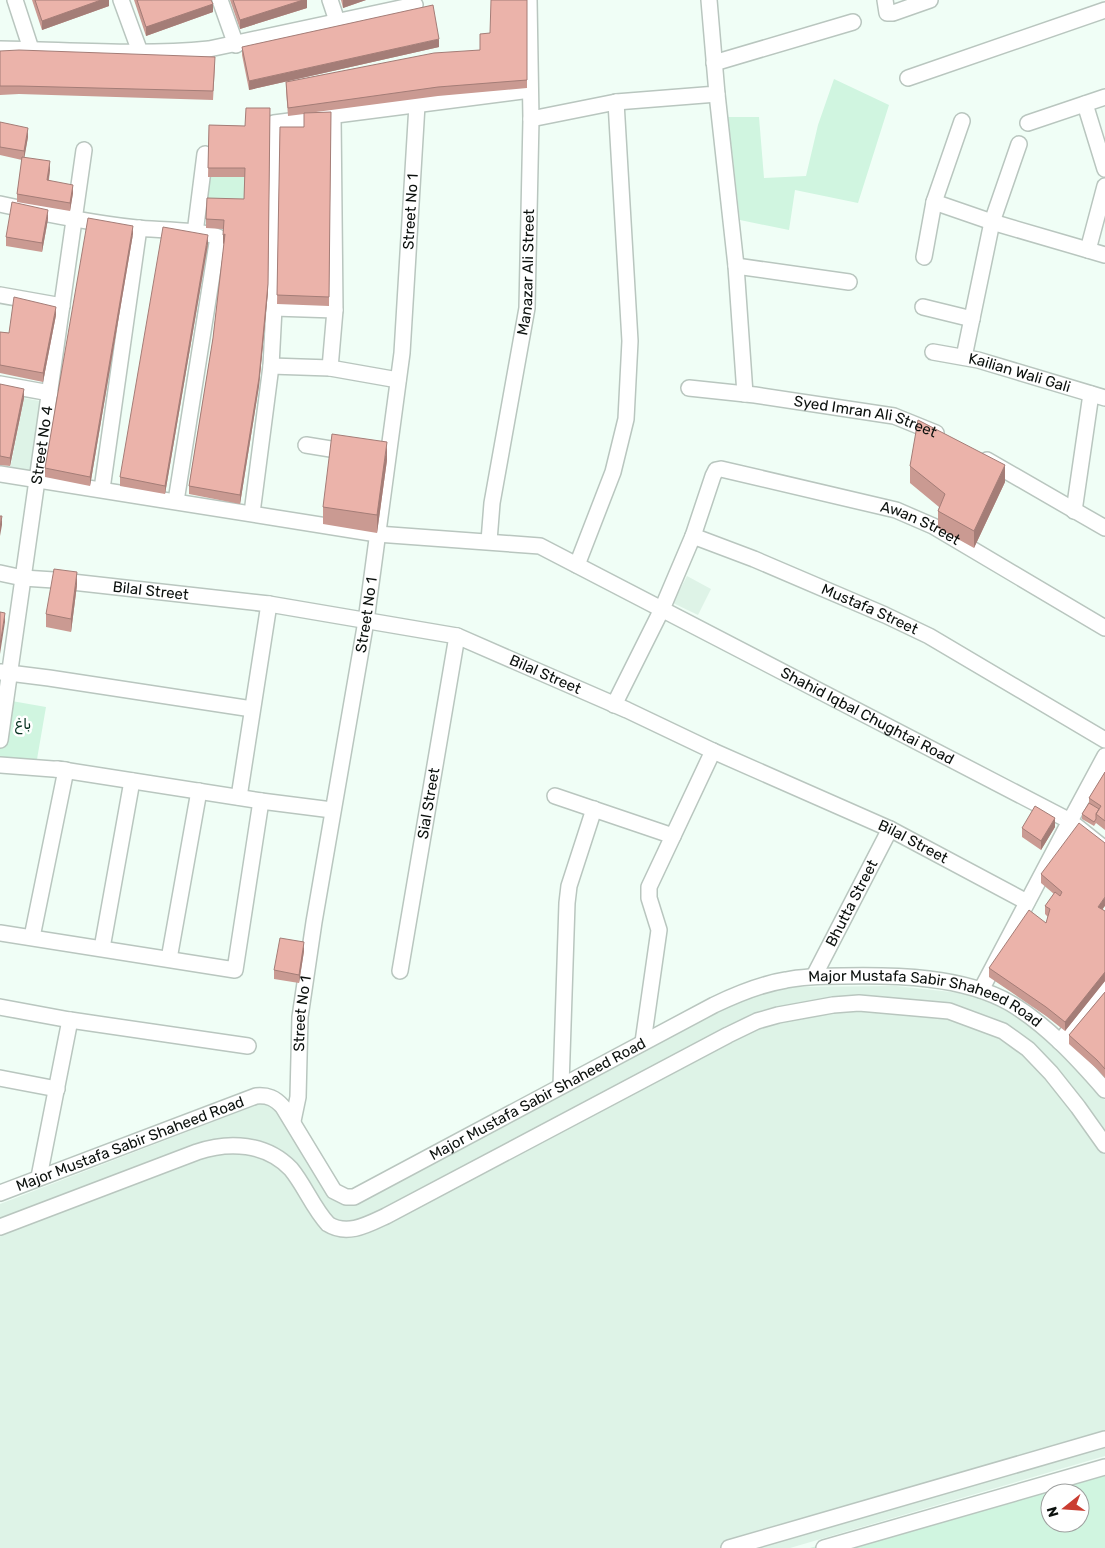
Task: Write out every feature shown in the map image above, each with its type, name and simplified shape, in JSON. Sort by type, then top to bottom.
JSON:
[{"type":"street","points":[[15,0],[32,49]]},
{"type":"street","points":[[122,0],[140,52]]},
{"type":"street","points":[[220,0],[236,45]]},
{"type":"street","points":[[330,0],[337,21]]},
{"type":"street","name":"Manazar Ali Street","points":[[489,541],[492,503],[526,308],[531,119],[530,0]]},
{"type":"street","points":[[708,0],[736,266],[745,394]]},
{"type":"street","points":[[885,0],[888,12],[893,13],[930,0]]},
{"type":"street","points":[[0,49],[140,52],[190,51],[236,45],[415,5]]},
{"type":"street","points":[[908,78],[1105,10]]},
{"type":"street","points":[[714,63],[853,22]]},
{"type":"street","points":[[252,513],[271,366],[274,308],[274,123],[530,90]]},
{"type":"street","points":[[531,119],[616,102],[717,94]]},
{"type":"street","points":[[1028,122],[1105,97]]},
{"type":"street","points":[[577,565],[612,472],[626,419],[630,341],[616,102]]},
{"type":"street","points":[[1085,104],[1105,169]]},
{"type":"street","name":"Street No 1","points":[[293,1121],[298,1097],[300,1017],[332,810],[366,621],[402,352],[417,105]]},
{"type":"street","points":[[330,368],[334,310],[333,116]]},
{"type":"street","points":[[924,256],[934,202],[962,121]]},
{"type":"street","points":[[964,357],[992,222],[1020,144]]},
{"type":"street","name":"Street No 4","points":[[0,740],[5,673],[23,578],[84,150]]},
{"type":"street","points":[[195,233],[204,154]]},
{"type":"street","points":[[1088,250],[1105,186]]},
{"type":"street","points":[[934,202],[992,222],[1105,255]]},
{"type":"street","points":[[0,204],[74,220],[214,235],[218,237],[176,501]]},
{"type":"street","points":[[102,489],[139,228]]},
{"type":"street","points":[[736,266],[849,282]]},
{"type":"street","points":[[0,295],[62,306]]},
{"type":"street","points":[[923,307],[972,319]]},
{"type":"street","points":[[274,308],[334,310]]},
{"type":"street","name":"Kailian Wali Gali","points":[[933,352],[978,360],[1098,396]]},
{"type":"street","points":[[271,366],[330,368],[398,380]]},
{"type":"street","points":[[0,384],[50,393]]},
{"type":"street","name":"Syed Imran Ali Street","points":[[689,388],[745,394],[894,416],[951,441]]},
{"type":"street","points":[[1074,511],[1098,396]]},
{"type":"street","points":[[306,445],[388,458]]},
{"type":"street","points":[[977,455],[1105,528]]},
{"type":"street","name":"Awan Street","points":[[694,536],[716,470],[721,470],[896,510],[933,526],[1105,628]]},
{"type":"street","name":"Shahid Iqbal Chughtai Road","points":[[0,474],[377,534],[540,546],[1070,821],[1105,849]]},
{"type":"street","points":[[614,705],[662,609],[694,536]]},
{"type":"street","name":"Mustafa Street","points":[[694,536],[754,559],[885,615],[929,636],[1105,740]]},
{"type":"street","name":"Bilal Street","points":[[0,574],[269,604],[457,636],[890,829],[1027,902]]},
{"type":"street","points":[[239,798],[269,604]]},
{"type":"street","name":"Sial Street","points":[[400,970],[457,636]]},
{"type":"street","points":[[5,673],[252,709]]},
{"type":"street","points":[[643,1042],[659,930],[649,898],[649,887],[713,751]]},
{"type":"street","points":[[981,990],[1105,756]]},
{"type":"street","points":[[0,765],[66,770]]},
{"type":"street","points":[[36,766],[239,798],[332,810]]},
{"type":"street","points":[[32,937],[66,770]]},
{"type":"street","points":[[102,948],[132,781]]},
{"type":"street","points":[[169,959],[199,791]]},
{"type":"street","points":[[554,796],[673,836]]},
{"type":"street","points":[[0,932],[235,970],[261,801]]},
{"type":"street","points":[[561,1086],[568,894],[594,809]]},
{"type":"street","name":"Bhutta Street","points":[[814,976],[890,829]]},
{"type":"street","name":"Major Mustafa Sabir Shaheed Road","points":[[0,1193],[256,1096],[272,1097],[278,1101],[293,1121],[334,1191],[346,1197],[354,1197],[714,1005],[746,990],[785,980],[814,976],[908,978],[955,984],[981,990],[1010,1003],[1036,1022],[1060,1042],[1105,1090]]},
{"type":"street","points":[[1060,1042],[1105,984]]},
{"type":"street","points":[[0,1227],[197,1152],[228,1145],[241,1145],[258,1149],[277,1159],[291,1170],[328,1224],[336,1229],[368,1225],[757,1021],[778,1015],[833,1005],[859,1003],[949,1011],[1004,1031],[1028,1049],[1050,1073],[1078,1107],[1105,1145]]},
{"type":"street","points":[[0,1007],[70,1020],[248,1046]]},
{"type":"street","points":[[39,1177],[70,1020]]},
{"type":"street","points":[[0,1078],[57,1089]]},
{"type":"street","points":[[730,1548],[1105,1439]]},
{"type":"street","points":[[824,1548],[1105,1467]]},
{"type":"shaded area","points":[[24,398],[44,402],[30,472],[10,469]]},
{"type":"shaded area","points":[[687,576],[711,589],[698,615],[673,603]]},
{"type":"shaded area","points":[[896,986],[979,995],[1007,1007],[1041,1034],[1105,1100],[1105,1456],[790,1548],[0,1548],[0,1204],[259,1104],[279,1106],[338,1201],[734,1003],[785,987]]},
{"type":"green space","points":[[834,79],[889,105],[858,203],[795,190],[789,230],[740,220],[728,117],[759,117],[764,178],[806,176],[818,125]]},
{"type":"green space","points":[[208,177],[245,177],[244,208],[207,207]]},
{"type":"green space","name":"باغ","points":[[6,700],[46,707],[36,765],[0,765],[0,740]]},
{"type":"green space","points":[[1105,1463],[1105,1548],[810,1548]]},
{"type":"building","points":[[35,0],[101,0],[42,21]]},
{"type":"building","points":[[137,0],[211,0],[213,4],[146,27]]},
{"type":"building","points":[[233,0],[303,0],[240,20]]},
{"type":"building","points":[[491,0],[527,0],[527,80],[438,87],[288,108],[286,82],[434,53],[480,50],[480,34],[490,33]]},
{"type":"building","points":[[433,5],[439,39],[249,81],[242,47]]},
{"type":"building","points":[[19,50],[215,57],[213,91],[0,86],[0,51]]},
{"type":"building","points":[[246,108],[270,108],[268,284],[259,378],[240,495],[189,486],[213,338],[225,234],[223,235],[224,220],[206,219],[207,198],[244,199],[245,168],[208,168],[209,125],[245,126]]},
{"type":"building","points":[[331,112],[329,297],[277,295],[280,127],[304,127],[304,113]]},
{"type":"building","points":[[0,122],[28,128],[24,151],[0,147]]},
{"type":"building","points":[[22,157],[50,161],[47,180],[73,185],[70,203],[17,194]]},
{"type":"building","points":[[12,202],[48,210],[42,243],[6,237]]},
{"type":"building","points":[[88,218],[133,226],[90,477],[45,468]]},
{"type":"building","points":[[163,227],[208,235],[165,486],[120,477]]},
{"type":"building","points":[[14,297],[56,307],[43,373],[0,365],[0,332],[9,333]]},
{"type":"building","points":[[0,384],[24,389],[10,458],[0,456]]},
{"type":"building","points":[[918,420],[1005,465],[974,531],[938,511],[945,494],[910,466]]},
{"type":"building","points":[[332,434],[387,442],[377,515],[323,507]]},
{"type":"building","points":[[54,569],[77,572],[71,619],[46,614]]},
{"type":"building","points":[[0,612],[5,613],[0,645]]},
{"type":"building","points":[[1105,772],[1105,821],[1096,814],[1101,806],[1089,798]]},
{"type":"building","points":[[1089,803],[1099,809],[1094,822],[1082,814]]},
{"type":"building","points":[[1035,806],[1055,818],[1041,841],[1022,828]]},
{"type":"building","points":[[1079,823],[1105,843],[1105,897],[1098,907],[1105,911],[1105,972],[1065,1022],[989,968],[1029,910],[1046,923],[1050,909],[1045,906],[1055,892],[1060,896],[1062,892],[1041,874]]},
{"type":"building","points":[[280,938],[304,942],[299,975],[274,970]]},
{"type":"building","points":[[1105,992],[1105,1069],[1069,1035]]}]
